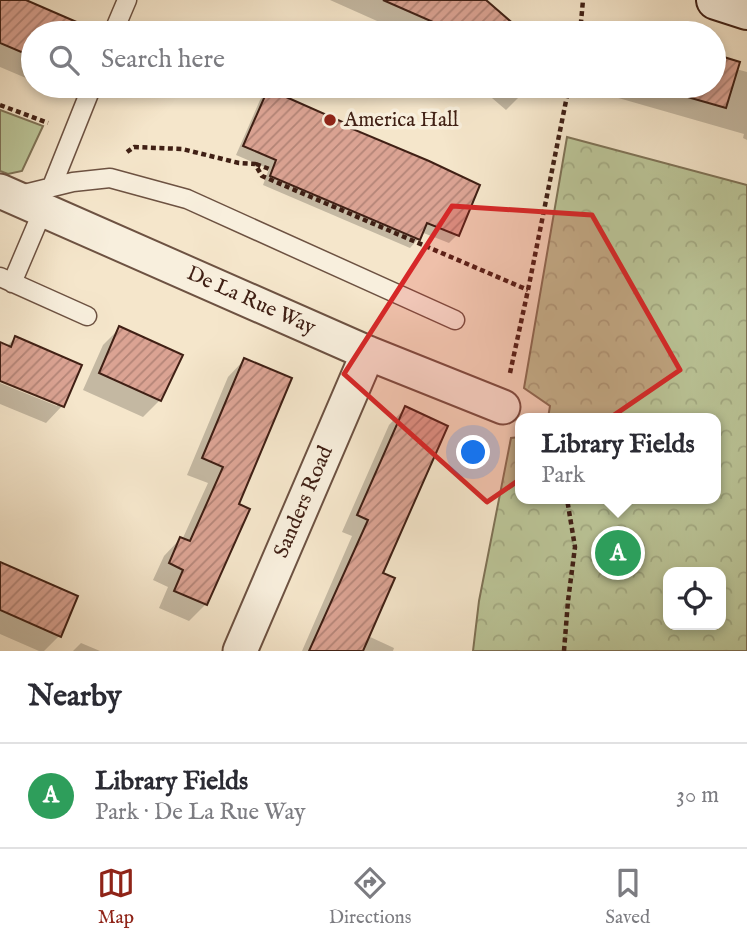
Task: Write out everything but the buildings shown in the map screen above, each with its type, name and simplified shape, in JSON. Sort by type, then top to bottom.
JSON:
[{"type":"street","points":[[716,0],[747,10]]},
{"type":"street","name":"De La Rue Way","points":[[6,194],[47,198],[368,353],[503,407]]},
{"type":"street","name":"Sanders Road","points":[[240,651],[368,353]]},
{"type":"lane","points":[[118,21],[127,0]]},
{"type":"lane","points":[[87,98],[47,198],[6,280],[87,316]]},
{"type":"lane","points":[[47,198],[89,179],[110,178],[187,200],[455,320]]},
{"type":"path","points":[[581,21],[583,0]]},
{"type":"path","points":[[503,407],[567,98]]},
{"type":"path","points":[[0,105],[73,133]]},
{"type":"path","points":[[89,179],[134,147],[182,149],[272,170]]},
{"type":"path","points":[[255,164],[262,176],[528,290]]},
{"type":"path","points":[[564,651],[575,547],[568,504]]},
{"type":"highlighted area","points":[[452,206],[592,215],[680,370],[487,502],[344,374]]},
{"type":"green space","points":[[0,110],[43,126],[22,171],[8,174],[0,171]]},
{"type":"green space","points":[[567,137],[747,185],[747,651],[473,651],[479,601],[511,438],[515,438],[515,504],[721,504],[721,413],[549,413],[550,406],[524,388]]},
{"type":"place","name":"America Hall","points":[[330,120]]},
{"type":"place","name":"Library Fields","points":[[618,553]]}]
